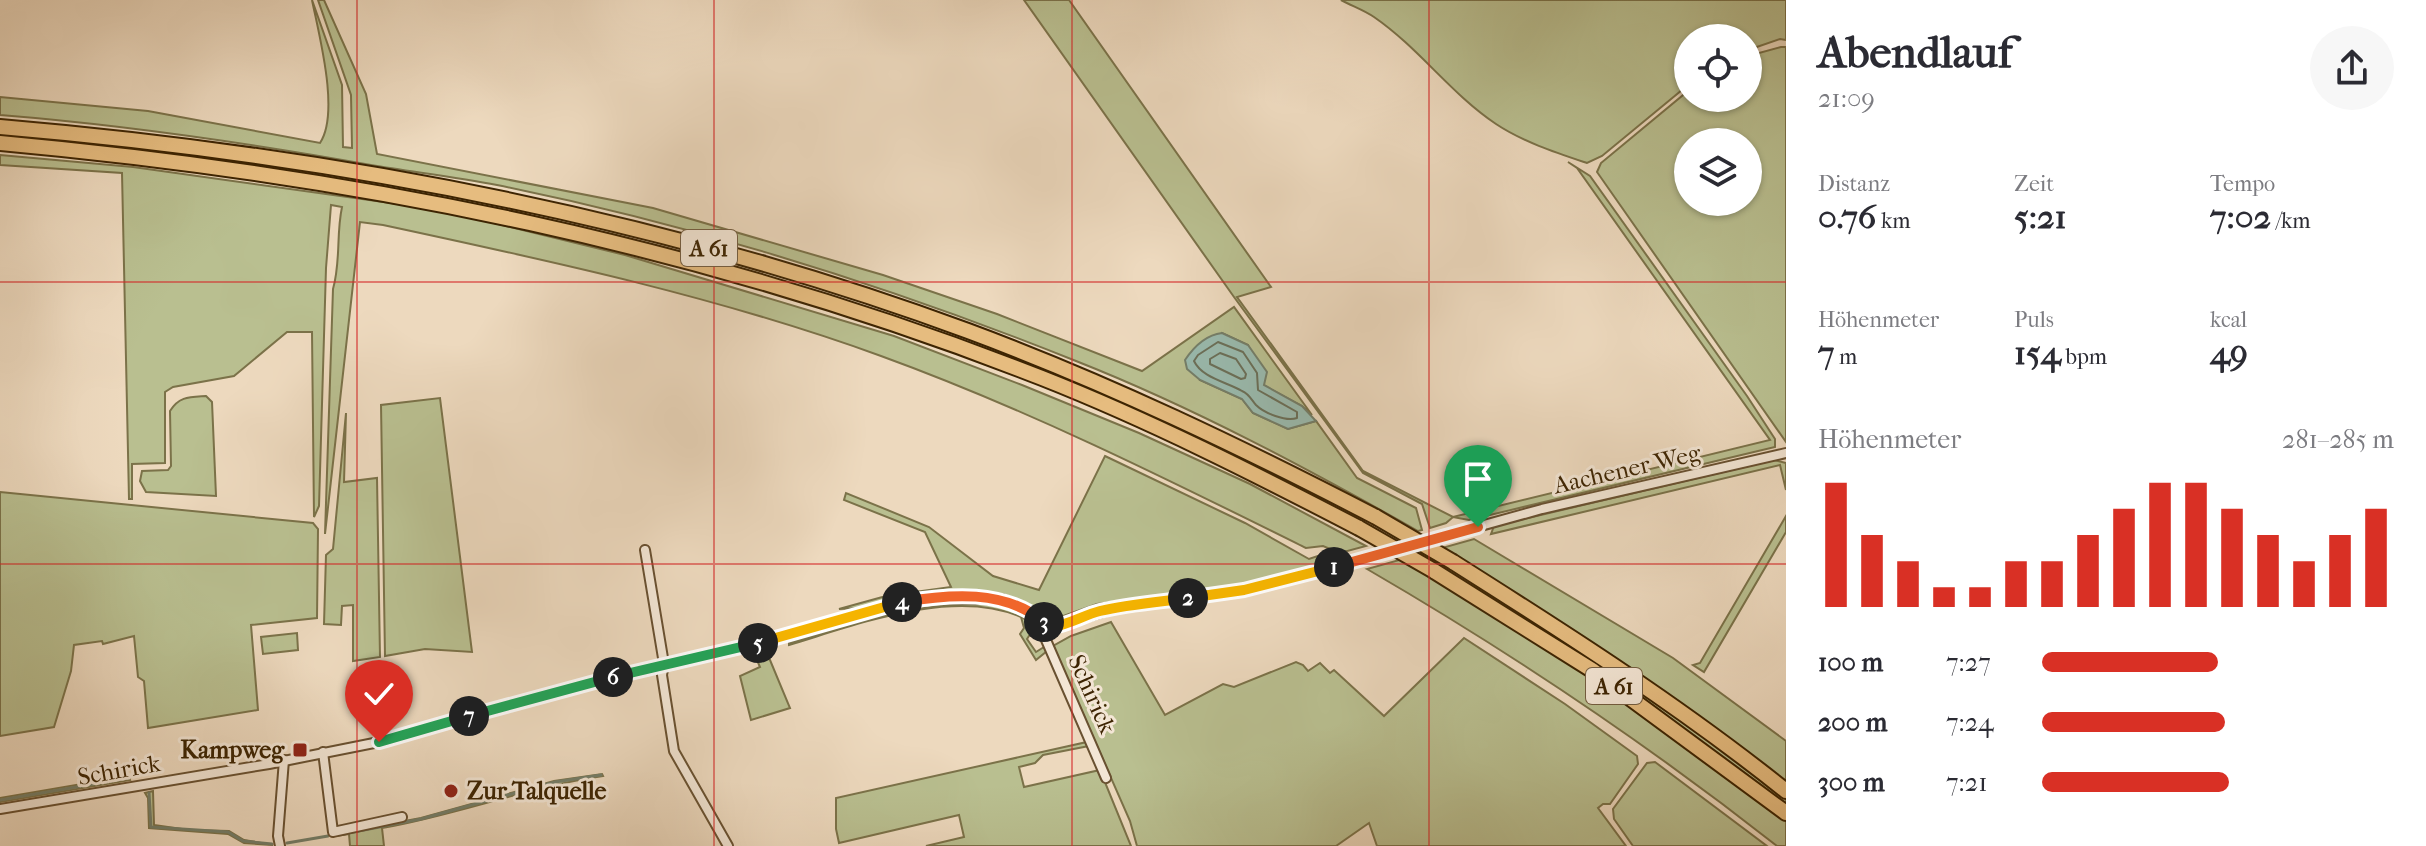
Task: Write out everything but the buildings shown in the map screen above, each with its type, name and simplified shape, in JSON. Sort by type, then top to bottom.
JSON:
[{"type":"highway","name":"A 61","points":[[0,127],[218,149],[485,194],[712,249],[879,300],[1053,364],[1229,442],[1376,517],[1603,657],[1684,713],[1786,791]]},
{"type":"highway","name":"A 61","points":[[0,143],[295,178],[482,211],[708,265],[873,316],[1046,380],[1232,463],[1359,528],[1434,571],[1592,670],[1786,813]]},
{"type":"street","name":"Aachener Weg","points":[[1431,539],[1648,483],[1786,453]]},
{"type":"street","name":"Schirick","points":[[1106,778],[1046,640],[1052,627],[1123,606],[1210,596],[1269,584],[1431,539]]},
{"type":"street","points":[[645,550],[664,664],[662,675],[674,751],[728,846]]},
{"type":"street","name":"Schirick","points":[[0,809],[379,742],[664,664],[777,639],[918,599],[1002,599],[1027,609],[1052,627]]},
{"type":"street","points":[[323,752],[333,832],[402,817]]},
{"type":"street","points":[[280,846],[278,836],[284,760]]},
{"type":"green space","points":[[312,0],[342,85],[343,147],[352,148],[351,95],[318,0],[324,0],[366,94],[377,154],[653,208],[883,275],[997,314],[1142,371],[1234,307],[1312,415],[1302,406],[1263,385],[1248,345],[1222,333],[1200,380],[1242,399],[1253,413],[1288,429],[1316,421],[1357,478],[1416,508],[1422,530],[1418,531],[1250,440],[1120,379],[934,307],[718,238],[481,182],[186,136],[0,115],[0,97],[148,111],[320,143],[326,130],[328,94]]},
{"type":"green space","points":[[1024,0],[1069,0],[1271,287],[1237,297],[1363,471],[1453,517],[1446,523],[1430,528],[1422,504],[1363,473]]},
{"type":"green space","points":[[1341,0],[1786,0],[1786,40],[1762,45],[1762,24],[1674,24],[1674,97],[1602,156],[1587,163],[1529,142],[1496,124],[1464,99],[1390,29]]},
{"type":"green space","points":[[1786,47],[1786,442],[1597,172],[1601,163],[1674,103],[1674,112],[1762,112],[1762,52]]},
{"type":"green space","points":[[0,155],[133,167],[441,210],[625,255],[894,336],[1022,385],[1139,433],[1250,484],[1366,546],[1340,553],[1323,546],[1306,548],[1043,422],[935,377],[820,335],[634,282],[360,222],[325,534],[333,289],[342,207],[331,205],[326,268],[319,506],[314,517],[312,332],[287,332],[234,376],[173,387],[165,392],[165,463],[132,464],[132,499],[129,499],[122,173],[0,165]]},
{"type":"green space","points":[[1568,162],[1590,176],[1747,396],[1775,439],[1775,447],[1469,520],[1453,517],[1770,440],[1577,168]]},
{"type":"green space","points":[[206,396],[212,402],[216,496],[146,492],[140,481],[142,471],[168,470],[171,466],[170,411],[173,406],[190,397]]},
{"type":"green space","points":[[440,398],[472,652],[425,649],[385,656],[381,405]]},
{"type":"green space","points":[[346,413],[344,482],[377,478],[380,657],[353,661],[353,605],[342,606],[341,625],[324,624],[326,555],[333,549]]},
{"type":"green space","points":[[1105,456],[1245,523],[1309,559],[1324,554],[1330,562],[1255,583],[1097,604],[1055,619],[1024,602],[986,593],[927,594],[861,608],[839,609],[886,596],[951,587],[925,532],[844,500],[846,493],[929,527],[993,576],[1039,590]]},
{"type":"green space","points":[[1774,460],[1786,463],[1786,490],[1780,465],[1491,534],[1494,526]]},
{"type":"green space","points":[[0,492],[313,523],[318,529],[317,618],[251,625],[258,710],[148,728],[144,681],[138,677],[134,636],[103,644],[102,641],[74,645],[71,671],[54,727],[0,736]]},
{"type":"green space","points":[[1786,516],[1786,532],[1704,672],[1693,665],[1700,663]]},
{"type":"green space","points":[[1474,539],[1673,658],[1786,741],[1786,846],[1777,846],[1678,771],[1525,666],[1367,569]]},
{"type":"green space","points":[[983,604],[1006,608],[1018,614],[1028,623],[1033,630],[1027,639],[1036,652],[1044,647],[1047,651],[1036,660],[1020,634],[1024,628],[1021,617],[994,609],[965,606],[905,612],[789,645],[884,615],[931,607]]},
{"type":"green space","points":[[1111,622],[1165,715],[1223,684],[1234,687],[1296,662],[1308,671],[1320,663],[1330,673],[1334,670],[1384,716],[1464,638],[1637,756],[1638,764],[1610,804],[1598,808],[1626,846],[1377,846],[1369,823],[1336,846],[1137,846],[1130,821],[1053,646]]},
{"type":"green space","points":[[297,633],[298,650],[263,654],[261,637]]},
{"type":"green space","points":[[765,648],[790,708],[751,720],[740,676],[760,667],[753,651]]},
{"type":"green space","points":[[1087,742],[1089,746],[1043,755],[1035,763],[1019,767],[1024,787],[1100,770],[1131,846],[926,846],[964,837],[959,815],[839,843],[836,798]]},
{"type":"green space","points":[[1655,762],[1767,846],[1633,846],[1614,819],[1613,809],[1647,763]]},
{"type":"green space","points":[[602,774],[382,828],[384,846],[350,846],[349,834],[335,836],[421,818],[554,781]]},
{"type":"green space","points":[[128,776],[130,780],[0,802],[0,798]]},
{"type":"green space","points":[[153,791],[154,825],[229,831],[244,840],[273,845],[244,843],[228,834],[149,828],[148,798],[145,793]]},
{"type":"water","points":[[1222,333],[1248,345],[1267,372],[1264,385],[1302,406],[1316,421],[1288,429],[1253,413],[1242,399],[1200,380],[1187,369],[1185,360],[1196,347],[1205,339]]},
{"type":"waterway","points":[[343,834],[421,819],[555,782],[601,775]]},
{"type":"waterway","points":[[0,800],[129,778]]},
{"type":"waterway","points":[[149,793],[151,827],[228,832],[243,841],[272,844]]},
{"type":"waterway","points":[[287,843],[328,836]]},
{"type":"place","name":"Kampweg","points":[[300,750]]},
{"type":"place","name":"Zur Talquelle","points":[[451,791]]},
{"type":"route","points":[[379,742],[437,724],[664,664],[777,639],[918,599],[1002,599],[1027,609],[1052,627],[1060,626],[1099,611],[1123,606],[1210,596],[1282,581],[1478,527]]}]
